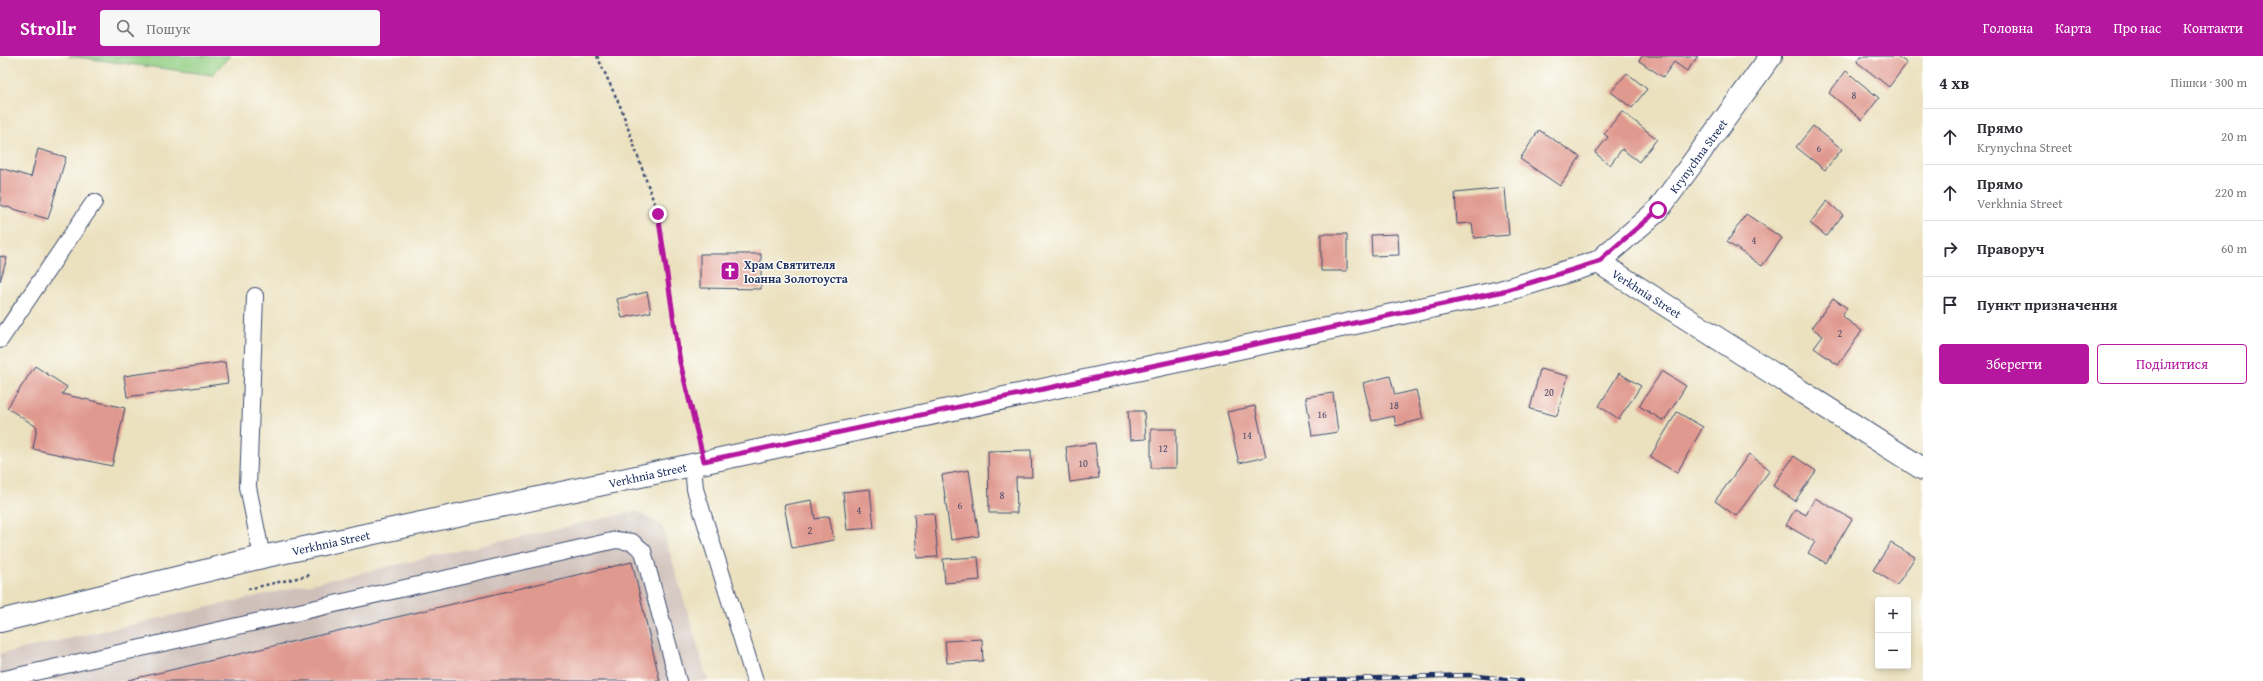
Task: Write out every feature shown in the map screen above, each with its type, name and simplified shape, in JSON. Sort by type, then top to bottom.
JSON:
[{"type":"street","name":"Krynychna Street","points":[[1598,262],[1658,210],[1772,56]]},
{"type":"street","name":"Verkhnia Street","points":[[0,620],[262,558],[699,462],[1500,292],[1598,262],[1923,469]]},
{"type":"lane","points":[[0,340],[94,202]]},
{"type":"lane","points":[[255,296],[248,487],[262,558]]},
{"type":"lane","points":[[699,462],[696,489],[755,681]]},
{"type":"lane","points":[[0,680],[616,540],[632,542],[643,551],[678,681]]},
{"type":"path","points":[[597,56],[621,108],[658,214],[680,362],[699,462]]},
{"type":"shaded area","points":[[636,511],[662,526],[708,681],[0,681],[0,654]]},
{"type":"green space","points":[[69,56],[230,56],[212,75]]},
{"type":"building","points":[[1642,56],[1698,56],[1687,71],[1674,62],[1663,77],[1639,61]]},
{"type":"building","points":[[1861,56],[1897,56],[1907,63],[1889,87],[1857,62]]},
{"type":"building","points":[[1846,71],[1879,98],[1862,120],[1829,93]]},
{"type":"building","points":[[1627,73],[1647,89],[1632,108],[1611,92]]},
{"type":"building","points":[[1622,111],[1657,139],[1639,162],[1622,149],[1610,165],[1595,153],[1608,137],[1604,134]]},
{"type":"building","points":[[1813,126],[1842,149],[1825,170],[1796,147]]},
{"type":"building","points":[[1539,130],[1580,157],[1560,186],[1520,159]]},
{"type":"building","points":[[38,149],[66,157],[48,219],[0,205],[0,168],[31,177]]},
{"type":"building","points":[[1505,188],[1509,235],[1474,238],[1472,223],[1457,224],[1455,193]]},
{"type":"building","points":[[1827,201],[1843,215],[1826,236],[1810,223]]},
{"type":"building","points":[[1746,214],[1782,238],[1762,266],[1727,242]]},
{"type":"building","points":[[1321,234],[1347,234],[1347,271],[1321,271]]},
{"type":"building","points":[[1398,234],[1399,255],[1372,256],[1371,235]]},
{"type":"building","name":"Храм Святителя Іоанна Золотоуста","points":[[700,254],[761,254],[761,289],[700,288]]},
{"type":"building","points":[[0,256],[7,258],[0,281]]},
{"type":"building","points":[[647,292],[651,312],[622,318],[617,299]]},
{"type":"building","points":[[1833,298],[1847,308],[1842,316],[1862,331],[1838,365],[1814,348],[1823,336],[1812,328]]},
{"type":"building","points":[[225,362],[228,383],[127,397],[124,376]]},
{"type":"building","points":[[35,366],[67,387],[62,394],[125,408],[112,466],[33,449],[37,427],[7,408]]},
{"type":"building","points":[[1540,369],[1568,376],[1557,416],[1530,409]]},
{"type":"building","points":[[1662,371],[1686,386],[1664,421],[1639,406]]},
{"type":"building","points":[[1619,373],[1641,386],[1619,419],[1599,406]]},
{"type":"building","points":[[1390,376],[1395,395],[1416,390],[1423,419],[1396,426],[1394,416],[1372,421],[1363,383]]},
{"type":"building","points":[[1333,393],[1338,432],[1312,436],[1306,397]]},
{"type":"building","points":[[1255,406],[1266,457],[1239,463],[1227,412]]},
{"type":"building","points":[[1128,411],[1144,411],[1146,439],[1130,440]]},
{"type":"building","points":[[1677,412],[1703,427],[1677,473],[1650,457]]},
{"type":"building","points":[[1151,429],[1176,429],[1176,468],[1151,468]]},
{"type":"building","points":[[1095,443],[1099,478],[1070,482],[1066,447]]},
{"type":"building","points":[[1031,450],[1032,477],[1016,477],[1017,513],[989,513],[988,451]]},
{"type":"building","points":[[1749,454],[1770,470],[1736,516],[1715,501]]},
{"type":"building","points":[[1794,456],[1816,471],[1795,501],[1773,486]]},
{"type":"building","points":[[969,470],[979,536],[951,540],[942,475]]},
{"type":"building","points":[[870,489],[874,528],[847,530],[843,492]]},
{"type":"building","points":[[1815,498],[1852,519],[1826,563],[1808,553],[1815,542],[1786,525],[1795,509],[1806,515]]},
{"type":"building","points":[[812,500],[815,519],[829,516],[834,540],[792,548],[784,505]]},
{"type":"building","points":[[934,513],[938,557],[917,558],[914,514]]},
{"type":"building","points":[[1891,543],[1915,557],[1897,585],[1873,570]]},
{"type":"building","points":[[978,557],[980,580],[945,583],[943,559]]},
{"type":"building","points":[[632,562],[660,681],[128,681],[128,680]]},
{"type":"building","points":[[982,639],[983,661],[947,663],[945,641]]},
{"type":"railway","points":[[1292,681],[1469,675],[1522,681]]},
{"type":"place","name":"Храм Святителя Іоанна Золотоуста","points":[[730,271]]},
{"type":"route","points":[[658,214],[680,362],[704,461],[1500,292],[1598,262],[1658,210]]}]
